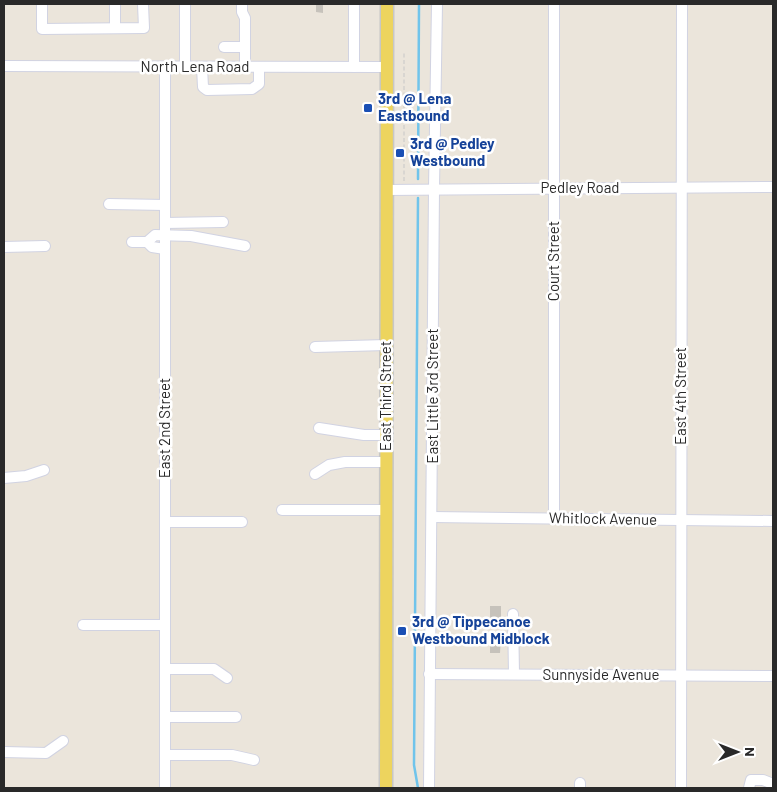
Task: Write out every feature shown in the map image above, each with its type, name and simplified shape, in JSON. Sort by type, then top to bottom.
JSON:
[{"type":"main road","name":"East Third Street","points":[[386,788],[387,4]]},
{"type":"street","points":[[42,4],[42,29],[144,28],[143,4]]},
{"type":"street","points":[[115,4],[115,28]]},
{"type":"street","points":[[185,4],[185,67]]},
{"type":"street","points":[[242,4],[242,12],[245,18],[245,67]]},
{"type":"street","points":[[354,4],[354,67]]},
{"type":"street","name":"East Little 3rd Street","points":[[429,788],[437,4]]},
{"type":"street","name":"Court Street","points":[[554,4],[554,518]]},
{"type":"street","name":"East 4th Street","points":[[682,4],[682,788]]},
{"type":"street","points":[[224,47],[245,47]]},
{"type":"street","name":"North Lena Road","points":[[4,66],[386,67]]},
{"type":"street","name":"East 2nd Street","points":[[165,67],[165,788]]},
{"type":"street","points":[[202,67],[203,88],[207,90],[225,90],[252,89],[259,84],[259,67]]},
{"type":"street","name":"Pedley Road","points":[[386,190],[773,188]]},
{"type":"street","points":[[109,204],[165,205]]},
{"type":"street","points":[[165,223],[223,222]]},
{"type":"street","points":[[132,242],[147,242],[155,235],[165,235],[191,236],[245,246]]},
{"type":"street","points":[[147,242],[152,247],[165,249]]},
{"type":"street","points":[[4,247],[45,246]]},
{"type":"street","points":[[316,347],[386,345]]},
{"type":"street","points":[[319,428],[364,435],[386,435]]},
{"type":"street","points":[[315,474],[329,465],[345,462],[386,462]]},
{"type":"street","points":[[4,478],[26,476],[44,470]]},
{"type":"street","points":[[282,510],[386,510]]},
{"type":"street","name":"Whitlock Avenue","points":[[432,517],[773,521]]},
{"type":"street","points":[[165,522],[242,522]]},
{"type":"street","points":[[513,614],[514,674]]},
{"type":"street","points":[[83,625],[165,625]]},
{"type":"street","points":[[165,669],[214,669],[227,678]]},
{"type":"street","name":"Sunnyside Avenue","points":[[429,674],[773,676]]},
{"type":"street","points":[[165,717],[236,717]]},
{"type":"street","points":[[4,752],[46,753],[63,741]]},
{"type":"street","points":[[165,755],[232,755],[254,760]]},
{"type":"street","points":[[749,788],[750,780],[763,780],[773,784],[773,788]]},
{"type":"path","points":[[404,53],[404,190]]},
{"type":"building","points":[[316,4],[323,4],[323,13],[316,12]]},
{"type":"building","points":[[490,606],[501,606],[501,623],[490,623]]},
{"type":"building","points":[[490,637],[501,637],[500,653],[490,653]]},
{"type":"waterway","points":[[418,179],[419,4]]},
{"type":"waterway","points":[[418,198],[414,765],[418,788]]},
{"type":"place","name":"3rd @ Lena Eastbound","points":[[368,108]]},
{"type":"place","name":"3rd @ Pedley Westbound","points":[[400,153]]},
{"type":"place","name":"3rd @ Tippecanoe Westbound Midblock","points":[[402,631]]}]
